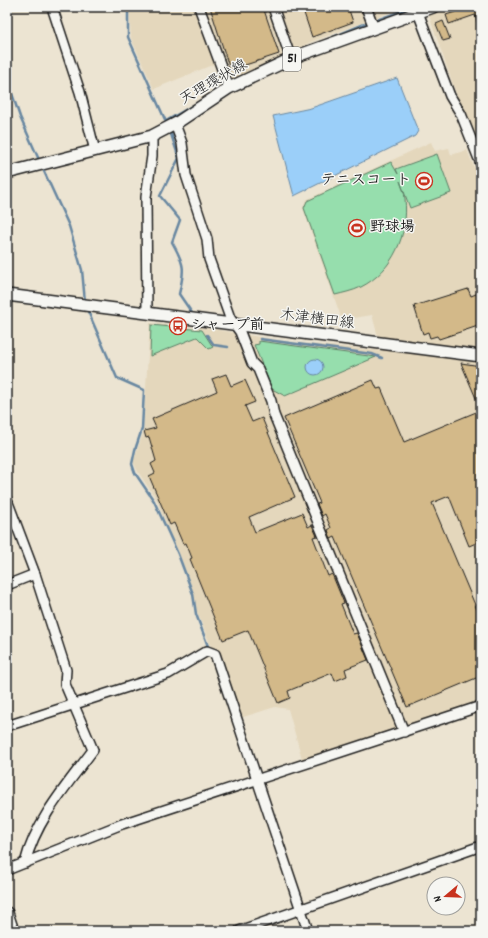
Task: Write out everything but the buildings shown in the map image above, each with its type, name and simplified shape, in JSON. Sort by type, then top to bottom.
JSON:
[{"type":"main road","name":"天理環状線","points":[[7,173],[152,136],[175,124],[229,88],[291,59],[374,28],[417,9],[433,7]]},
{"type":"main road","name":"木津横田線","points":[[7,295],[481,356]]},
{"type":"main road","points":[[7,913],[13,931]]},
{"type":"street","points":[[52,7],[80,92],[95,151]]},
{"type":"street","points":[[199,7],[229,88]]},
{"type":"street","points":[[273,7],[291,59]]},
{"type":"street","points":[[366,7],[374,28]]},
{"type":"street","points":[[417,9],[450,96],[477,140],[481,164]]},
{"type":"street","points":[[175,124],[182,142],[186,175],[207,239],[209,259],[230,318],[240,332],[252,363],[258,369],[271,401],[274,415],[404,732]]},
{"type":"street","points":[[147,313],[146,197],[152,156],[152,136]]},
{"type":"street","points":[[7,500],[34,574],[66,670],[65,684],[72,704],[93,750],[38,826],[29,845],[25,862]]},
{"type":"street","points":[[7,585],[34,574]]},
{"type":"street","points":[[7,726],[168,674],[211,653],[257,780],[298,910],[308,931]]},
{"type":"street","points":[[7,870],[122,824],[481,706]]},
{"type":"street","points":[[239,931],[481,846]]},
{"type":"shaded area","points":[[129,7],[404,7],[311,42],[231,81],[224,60],[154,89],[131,38]]},
{"type":"shaded area","points":[[426,7],[481,7],[481,148],[458,99]]},
{"type":"shaded area","points":[[431,142],[435,151],[449,148],[451,155],[467,150],[481,184],[481,704],[303,762],[288,709],[275,707],[240,718],[196,609],[193,592],[178,550],[171,539],[157,500],[138,472],[133,461],[143,434],[150,323],[196,329],[199,327],[290,342],[382,351],[372,315],[342,320],[303,208],[306,200]]},
{"type":"green space","name":"野球場","points":[[437,154],[451,193],[410,208],[400,181],[404,194],[406,212],[401,238],[390,261],[372,280],[361,287],[335,295],[304,208],[307,201],[391,162],[398,174],[396,169]]},
{"type":"green space","points":[[151,325],[202,330],[213,347],[209,349],[197,337],[150,356]]},
{"type":"green space","points":[[259,341],[376,357],[285,396],[272,389],[254,345],[259,344]]},
{"type":"water","points":[[397,78],[418,131],[415,136],[294,196],[273,116],[311,108]]},
{"type":"water","points":[[315,359],[321,361],[323,367],[321,373],[315,375],[309,373],[307,367],[309,361]]},
{"type":"waterway","points":[[128,7],[128,37],[167,124]]},
{"type":"waterway","points":[[374,21],[407,9],[407,7]]},
{"type":"waterway","points":[[326,40],[369,22]]},
{"type":"waterway","points":[[7,79],[20,117],[40,162]]},
{"type":"waterway","points":[[166,121],[197,103]]},
{"type":"waterway","points":[[170,131],[179,158],[160,196],[180,220],[172,242],[183,267],[179,294],[192,313]]},
{"type":"waterway","points":[[42,167],[69,226],[82,270],[85,302]]},
{"type":"waterway","points":[[87,309],[117,378],[144,390],[142,429],[132,464],[135,473],[154,501],[178,554],[193,594],[196,614],[209,649]]},
{"type":"waterway","points":[[207,335],[214,345],[228,347]]},
{"type":"waterway","points":[[260,339],[372,354],[382,358]]},
{"type":"place","name":"テニスコート","points":[[424,181]]},
{"type":"place","name":"野球場","points":[[357,228]]},
{"type":"place","name":"シャープ前","points":[[178,326]]}]
